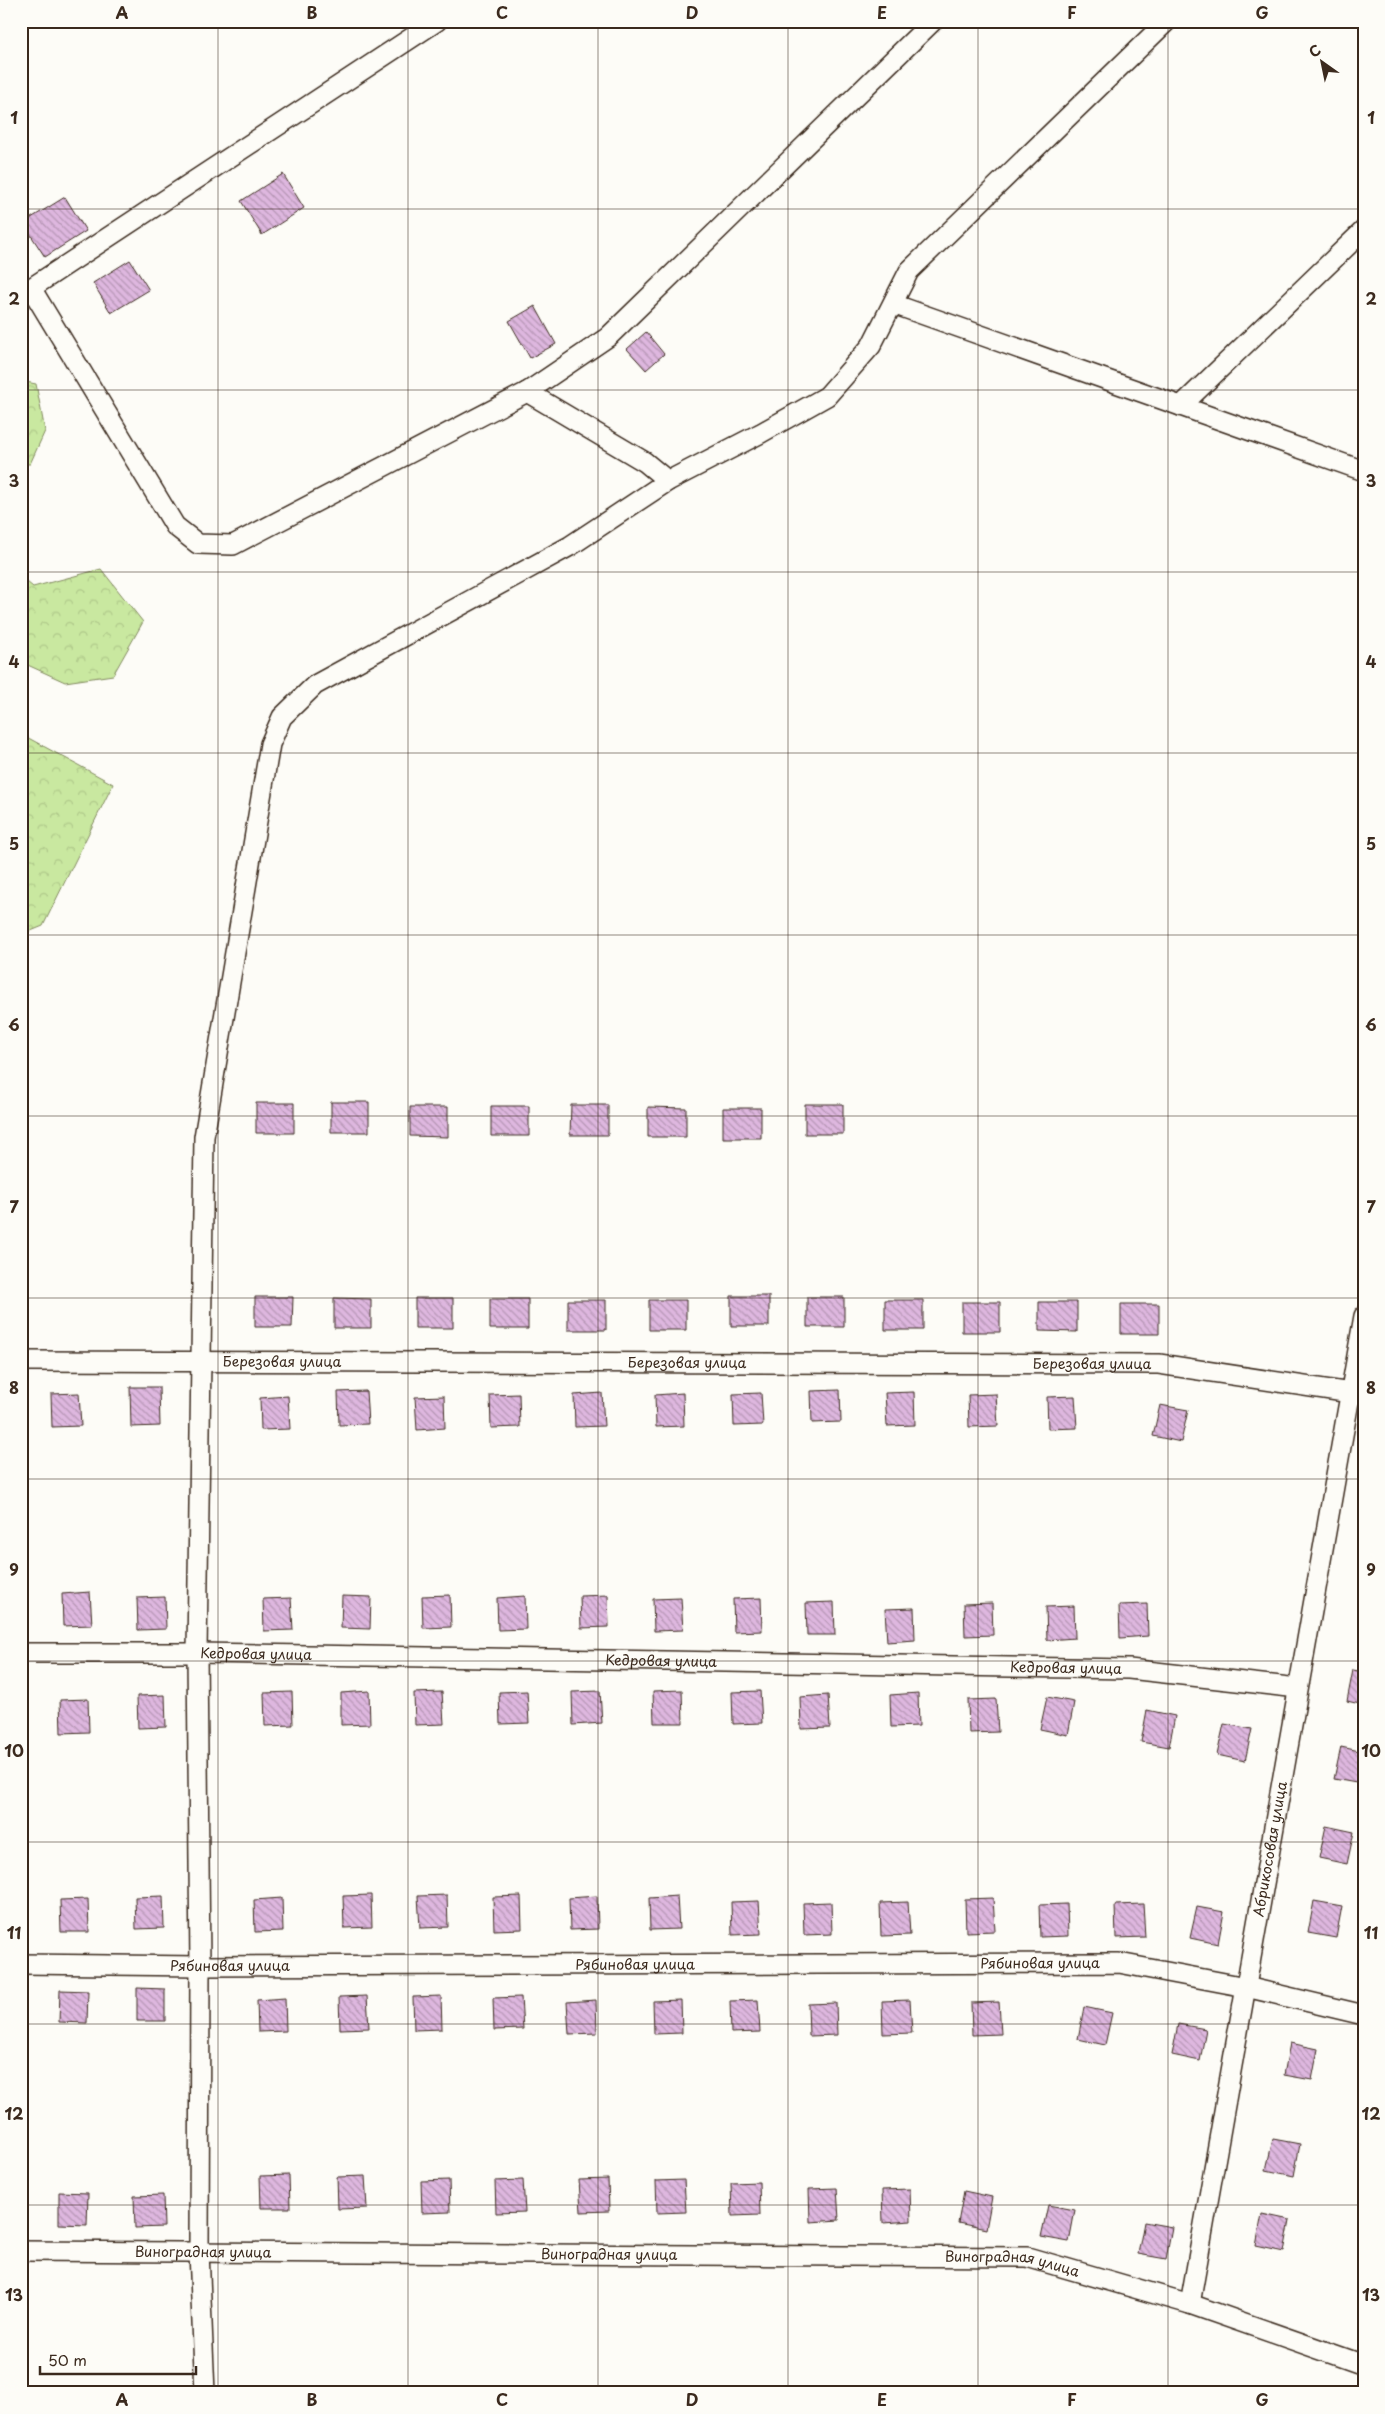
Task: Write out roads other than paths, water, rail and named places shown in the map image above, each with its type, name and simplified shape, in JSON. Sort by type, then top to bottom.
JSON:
[{"type":"street","points":[[437,21],[31,288],[175,526],[198,544],[233,545],[527,392],[608,337],[932,21]]},
{"type":"street","points":[[205,2393],[199,2252],[200,1966],[197,1653],[199,1362],[204,1137],[270,744],[282,717],[315,685],[570,546],[668,480],[770,429],[827,396],[871,346],[909,271],[1167,21]]},
{"type":"street","points":[[1181,406],[1364,230]]},
{"type":"street","points":[[893,304],[1364,471]]},
{"type":"street","points":[[527,392],[645,462],[668,480]]},
{"type":"street","name":"Абрикосовая улица","points":[[1190,2304],[1298,1688],[1357,1394],[1364,1316]]},
{"type":"street","name":"Березовая улица","points":[[21,1361],[1159,1364],[1357,1394]]},
{"type":"street","name":"Кедровая улица","points":[[21,1653],[197,1653],[1129,1669],[1298,1688]]},
{"type":"street","name":"Рябиновая улица","points":[[21,1964],[200,1966],[1119,1964],[1246,1987],[1364,2015]]},
{"type":"street","name":"Виноградная улица","points":[[21,2251],[1027,2257],[1190,2304],[1364,2365]]}]
